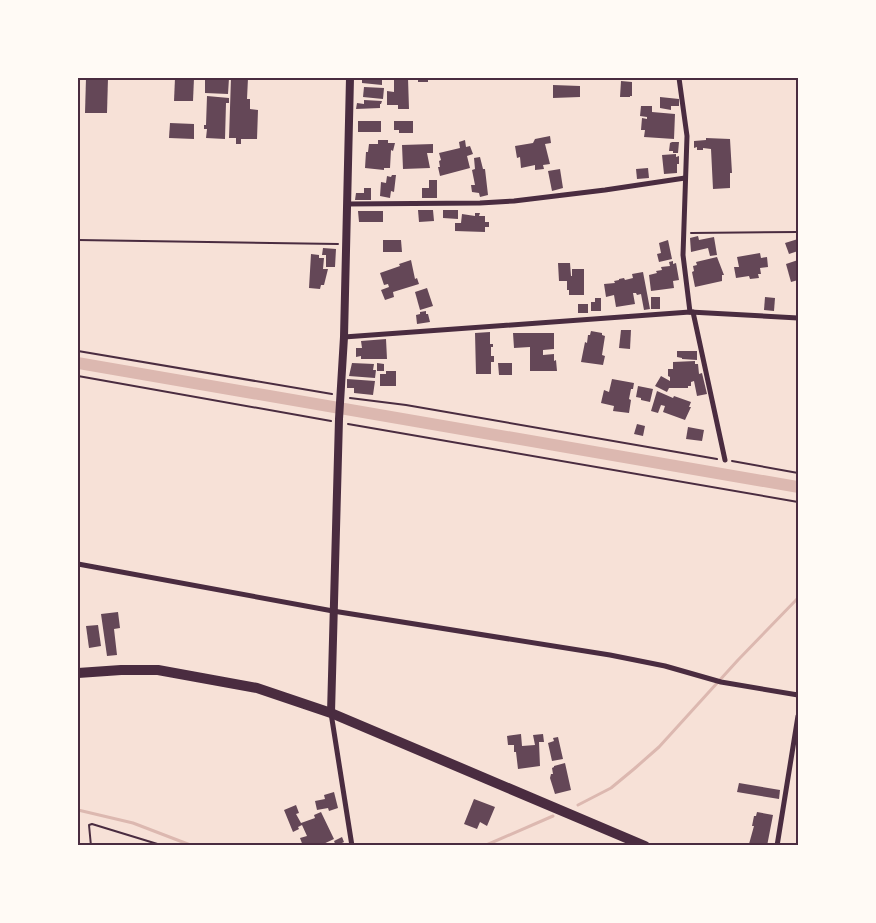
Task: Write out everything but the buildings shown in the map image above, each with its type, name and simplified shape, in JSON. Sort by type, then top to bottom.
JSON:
[{"type":"main road","points":[[78,673],[158,670],[257,688],[331,713],[645,846]]},
{"type":"street","points":[[350,78],[348,204],[344,337],[339,421],[331,713],[352,846]]},
{"type":"street","points":[[679,78],[687,136],[683,255],[691,312],[725,460]]},
{"type":"street","points":[[348,204],[480,204],[596,191],[685,178]]},
{"type":"street","points":[[344,337],[691,312],[798,318]]},
{"type":"street","points":[[78,564],[333,611],[610,655],[665,666],[720,682],[798,695]]},
{"type":"street","points":[[777,846],[798,716]]},
{"type":"path","points":[[683,233],[798,232]]},
{"type":"path","points":[[78,240],[346,244]]},
{"type":"path","points":[[78,351],[340,397],[406,405],[798,473]]},
{"type":"path","points":[[78,376],[798,502]]},
{"type":"path","points":[[92,846],[89,825],[92,824],[164,846]]},
{"type":"shaded area","points":[[78,357],[798,481],[798,493],[78,369]]},
{"type":"waterway","points":[[578,805],[611,788],[659,747],[738,660],[798,598]]},
{"type":"waterway","points":[[78,810],[133,823],[193,846]]},
{"type":"waterway","points":[[484,846],[553,816]]}]
